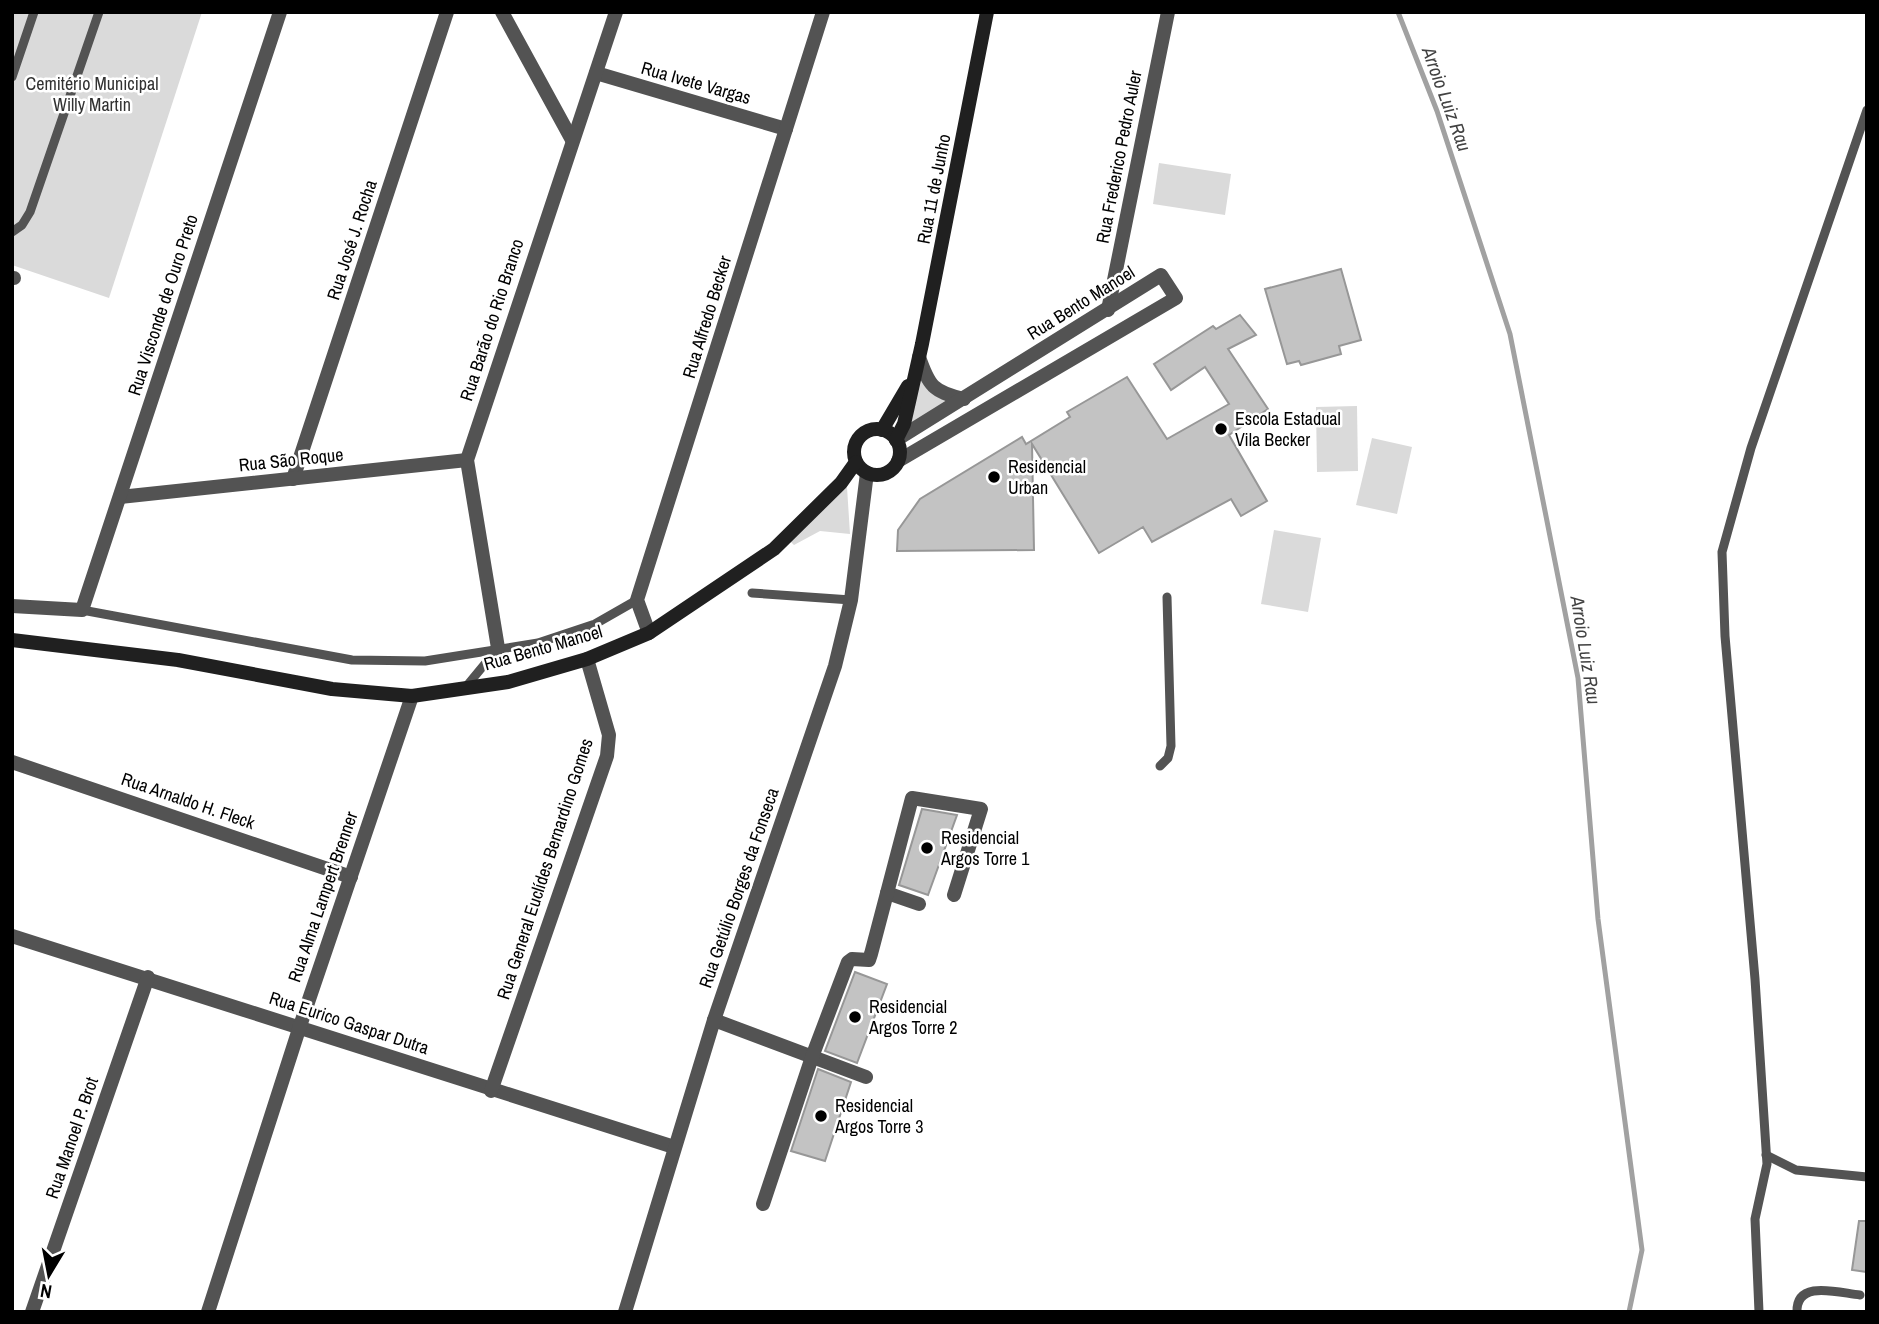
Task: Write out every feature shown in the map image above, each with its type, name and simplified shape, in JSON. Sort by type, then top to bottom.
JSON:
[{"type":"main road","name":"Rua 11 de Junho","points":[[896,440],[904,424],[919,357],[987,12]]},
{"type":"main road","name":"Rua 11 de Junho","points":[[882,430],[915,373]]},
{"type":"main road","points":[[869,430],[882,430],[896,440],[898,461],[882,474],[862,467],[854,455],[857,440],[869,430]]},
{"type":"main road","name":"Rua Bento Manoel","points":[[12,640],[178,660],[332,689],[412,695],[508,682],[587,659],[649,633],[774,549],[841,483],[862,467]]},
{"type":"street","name":"Rua Visconde de Ouro Preto","points":[[82,610],[280,12]]},
{"type":"street","name":"Rua José J. Rocha","points":[[293,479],[447,12]]},
{"type":"street","points":[[502,12],[572,140]]},
{"type":"street","name":"Rua Barão do Rio Branco","points":[[498,648],[467,460],[616,12]]},
{"type":"street","name":"Rua Alfredo Becker","points":[[637,600],[823,12]]},
{"type":"street","name":"Rua Frederico Pedro Auler","points":[[1108,310],[1168,12]]},
{"type":"street","name":"Rua Ivete Vargas","points":[[596,73],[786,129]]},
{"type":"street","name":"Rua Bento Manoel","points":[[896,440],[1161,275],[1176,298],[898,461]]},
{"type":"street","points":[[919,357],[928,382],[937,390],[964,399]]},
{"type":"street","name":"Rua São Roque","points":[[120,497],[467,460]]},
{"type":"street","name":"Rua Getúlio Borges da Fonseca","points":[[625,1312],[714,1020],[835,666],[851,600],[862,467]]},
{"type":"street","points":[[637,600],[649,633]]},
{"type":"street","points":[[12,606],[82,610]]},
{"type":"street","name":"Rua General Euclídes Bernardino Gomes","points":[[491,1091],[607,757],[609,735],[587,659]]},
{"type":"street","name":"Rua Alma Lampert Brenner","points":[[208,1312],[300,1026],[412,695]]},
{"type":"street","name":"Rua Arnaldo H. Fleck","points":[[12,762],[351,877]]},
{"type":"street","points":[[764,1205],[812,1057],[848,962],[852,959],[869,960],[912,797],[982,809],[954,895]]},
{"type":"street","points":[[887,893],[919,904]]},
{"type":"street","name":"Rua Eurico Gaspar Dutra","points":[[12,936],[148,977],[491,1091],[674,1147]]},
{"type":"street","name":"Rua Manoel P. Brot","points":[[32,1312],[148,977]]},
{"type":"street","points":[[714,1020],[866,1077]]},
{"type":"lane","points":[[12,77],[34,12]]},
{"type":"lane","points":[[12,232],[22,225],[30,212],[99,12]]},
{"type":"lane","points":[[1759,1312],[1755,1219],[1766,1155],[1754,965],[1725,636],[1722,552],[1751,448],[1867,110]]},
{"type":"lane","points":[[752,593],[851,600]]},
{"type":"lane","points":[[1160,766],[1168,758],[1171,746],[1167,597]]},
{"type":"lane","points":[[82,610],[352,660],[425,661],[538,643],[595,624],[637,600]]},
{"type":"lane","points":[[465,688],[498,648]]},
{"type":"lane","points":[[1766,1155],[1796,1170],[1867,1177]]},
{"type":"lane","points":[[1797,1312],[1797,1302],[1804,1293],[1816,1290],[1860,1295]]},
{"type":"green space","name":"Cemitério Municipal Willy Martin","points":[[12,12],[202,12],[109,298],[12,265]]},
{"type":"green space","points":[[1159,163],[1231,174],[1225,215],[1153,204]]},
{"type":"green space","points":[[920,371],[953,400],[907,426]]},
{"type":"green space","points":[[1357,406],[1358,471],[1317,472],[1316,407]]},
{"type":"green space","points":[[1372,438],[1412,447],[1397,514],[1356,505]]},
{"type":"green space","points":[[847,487],[850,534],[820,531],[794,545],[789,540]]},
{"type":"green space","points":[[1274,530],[1321,538],[1308,612],[1261,604]]},
{"type":"building","points":[[1341,269],[1361,340],[1339,346],[1341,354],[1301,365],[1299,361],[1287,364],[1265,289]]},
{"type":"building","points":[[1240,315],[1256,335],[1228,349],[1268,409],[1229,435],[1267,501],[1241,516],[1231,499],[1152,542],[1143,527],[1099,553],[1032,444],[1034,550],[897,551],[898,530],[920,499],[1022,437],[1026,444],[1070,417],[1067,412],[1127,377],[1167,439],[1229,404],[1205,367],[1171,390],[1154,364],[1213,326],[1216,329]]},
{"type":"building","name":"Residencial Argos Torre 1","points":[[922,809],[957,815],[928,895],[899,885]]},
{"type":"building","name":"Residencial Argos Torre 2","points":[[855,972],[887,984],[857,1063],[825,1051]]},
{"type":"building","name":"Residencial Argos Torre 3","points":[[818,1069],[851,1082],[825,1161],[791,1151]]},
{"type":"building","points":[[1859,1221],[1867,1221],[1867,1272],[1852,1270]]},
{"type":"waterway","name":"Arroio Luiz Rau","points":[[1398,12],[1437,111],[1510,334],[1578,678],[1598,919],[1642,1250],[1629,1312]]},
{"type":"place","name":"Escola Estadual Vila Becker","points":[[1221,429]]},
{"type":"place","name":"Residencial Urban","points":[[994,477]]},
{"type":"place","name":"Residencial Argos Torre 1","points":[[927,848]]},
{"type":"place","name":"Residencial Argos Torre 2","points":[[855,1017]]},
{"type":"place","name":"Residencial Argos Torre 3","points":[[821,1116]]}]
